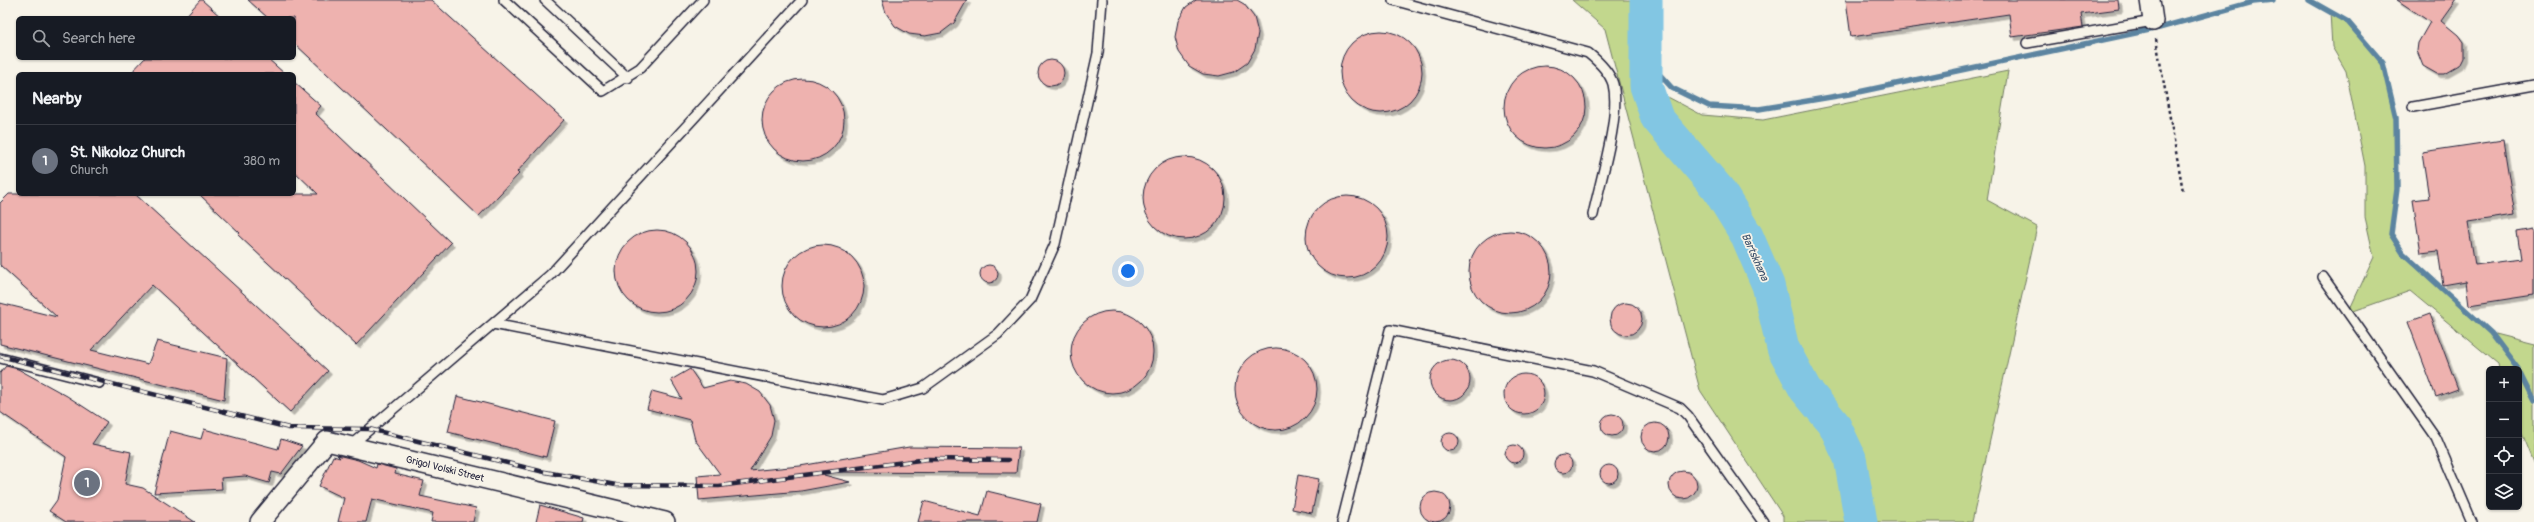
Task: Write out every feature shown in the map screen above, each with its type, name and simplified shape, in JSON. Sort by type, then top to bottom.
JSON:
[{"type":"street","points":[[2150,0],[2154,28]]},
{"type":"street","name":"Grigol Volski Street","points":[[260,522],[327,441],[665,522]]},
{"type":"lane","points":[[504,0],[603,91],[628,78],[640,68],[703,0]]},
{"type":"lane","points":[[545,0],[628,78]]},
{"type":"lane","points":[[350,446],[550,275],[802,0]]},
{"type":"lane","points":[[493,324],[884,400],[923,388],[998,334],[1030,300],[1055,244],[1098,53],[1102,0]]},
{"type":"lane","points":[[1393,0],[1588,53],[1603,66],[1613,84],[1612,125],[1593,215]]},
{"type":"lane","points":[[2027,42],[2154,28]]},
{"type":"lane","points":[[2413,107],[2534,85]]},
{"type":"lane","points":[[2323,277],[2436,438],[2472,522]]},
{"type":"lane","points":[[1342,522],[1390,330],[1593,371],[1680,408],[1688,416],[1763,522]]},
{"type":"lane","points":[[0,358],[99,383]]},
{"type":"path","points":[[2154,28],[2183,190]]},
{"type":"green space","points":[[1572,0],[1646,0],[1647,86],[1702,115],[1763,120],[2008,71],[1987,200],[2037,227],[1972,522],[1783,522],[1783,516],[1700,390],[1605,29]]},
{"type":"green space","points":[[2330,12],[2348,22],[2383,63],[2396,118],[2397,189],[2391,234],[2403,253],[2491,333],[2534,344],[2534,465],[2522,435],[2522,366],[2498,366],[2498,364],[2410,291],[2348,313],[2374,257],[2365,217],[2365,166],[2346,71],[2332,47]]},
{"type":"building","points":[[200,0],[202,0],[220,16],[186,16]]},
{"type":"building","points":[[248,0],[431,0],[564,120],[517,172],[519,174],[479,216],[296,45],[296,16],[266,16]]},
{"type":"building","points":[[882,0],[967,0],[954,23],[941,33],[925,36],[909,34],[895,26],[886,13]]},
{"type":"building","points":[[1196,0],[1237,0],[1244,4],[1254,17],[1258,33],[1255,49],[1247,63],[1234,72],[1219,76],[1203,74],[1189,66],[1179,52],[1175,37],[1178,21],[1186,7]]},
{"type":"building","points":[[1846,0],[2118,0],[2119,9],[2081,14],[2083,27],[2012,37],[2009,14],[1851,37]]},
{"type":"building","points":[[2397,0],[2456,0],[2441,21],[2458,35],[2463,42],[2463,58],[2459,66],[2445,74],[2437,74],[2423,66],[2417,51],[2418,43],[2430,22]]},
{"type":"building","points":[[1381,31],[1397,34],[1410,43],[1419,56],[1422,72],[1419,88],[1410,101],[1397,110],[1381,113],[1365,110],[1352,101],[1343,88],[1340,72],[1343,56],[1352,43],[1365,34]]},
{"type":"building","points":[[143,60],[269,60],[283,72],[132,72]]},
{"type":"building","points":[[1051,60],[1060,64],[1064,73],[1060,82],[1051,86],[1042,82],[1038,73],[1042,64]]},
{"type":"building","points":[[1545,66],[1561,69],[1574,78],[1583,91],[1586,107],[1583,123],[1574,136],[1561,145],[1545,148],[1529,145],[1516,136],[1507,123],[1504,107],[1507,91],[1516,78],[1529,69]]},
{"type":"building","points":[[803,79],[819,82],[832,91],[841,104],[844,120],[841,136],[832,149],[819,158],[803,161],[787,158],[774,149],[765,136],[762,120],[765,104],[774,91],[787,82]]},
{"type":"building","points":[[296,84],[321,106],[315,113],[451,243],[356,345],[238,235],[240,233],[201,196],[296,196],[296,194],[318,194],[296,173]]},
{"type":"building","points":[[2503,140],[2515,215],[2468,222],[2475,265],[2521,259],[2517,232],[2534,229],[2534,295],[2469,305],[2466,281],[2443,285],[2438,251],[2421,253],[2413,200],[2429,198],[2422,152]]},
{"type":"building","points":[[1184,157],[1200,160],[1213,169],[1222,182],[1225,198],[1222,214],[1213,227],[1200,236],[1184,239],[1168,236],[1155,227],[1146,214],[1143,198],[1146,182],[1155,169],[1168,160]]},
{"type":"building","points":[[9,194],[16,194],[16,196],[137,196],[328,371],[290,412],[152,285],[91,350],[148,364],[157,341],[227,358],[224,400],[0,344],[0,303],[57,317],[0,265],[0,203]]},
{"type":"building","points":[[1347,196],[1363,199],[1376,208],[1385,221],[1388,237],[1385,253],[1376,266],[1363,275],[1347,278],[1331,275],[1318,266],[1309,253],[1306,237],[1309,221],[1318,208],[1331,199]]},
{"type":"building","points":[[657,230],[673,233],[686,242],[695,255],[698,271],[695,287],[686,300],[673,309],[657,312],[641,309],[628,300],[619,287],[616,271],[619,255],[628,242],[641,233]]},
{"type":"building","points":[[1510,231],[1526,234],[1539,243],[1548,256],[1551,272],[1548,288],[1539,301],[1526,310],[1510,313],[1494,310],[1481,301],[1472,288],[1469,272],[1472,256],[1481,243],[1494,234]]},
{"type":"building","points":[[823,245],[839,248],[852,257],[861,270],[864,286],[861,302],[852,315],[839,324],[823,327],[807,324],[794,315],[785,302],[782,286],[785,270],[794,257],[807,248]]},
{"type":"building","points":[[989,265],[995,268],[998,274],[995,280],[989,283],[983,280],[980,274],[983,268]]},
{"type":"building","points":[[1623,303],[1629,303],[1639,310],[1642,319],[1641,325],[1635,332],[1629,335],[1623,335],[1613,328],[1610,322],[1610,316],[1617,306]]},
{"type":"building","points":[[1112,311],[1128,314],[1141,323],[1150,336],[1153,352],[1150,368],[1141,381],[1128,390],[1112,393],[1096,390],[1083,381],[1074,368],[1071,352],[1074,336],[1083,323],[1096,314]]},
{"type":"building","points":[[2430,314],[2458,389],[2436,397],[2408,322]]},
{"type":"building","points":[[1276,348],[1292,351],[1305,360],[1314,373],[1317,389],[1314,405],[1305,418],[1292,427],[1276,430],[1260,427],[1247,418],[1238,405],[1235,389],[1238,373],[1247,360],[1260,351]]},
{"type":"building","points":[[1454,360],[1461,363],[1467,369],[1470,380],[1469,388],[1461,397],[1454,400],[1446,400],[1439,397],[1431,388],[1430,376],[1433,369],[1442,361]]},
{"type":"building","points":[[6,366],[18,369],[67,396],[107,422],[92,444],[131,452],[125,484],[143,488],[195,522],[66,522],[49,511],[57,500],[66,457],[0,412],[0,373]]},
{"type":"building","points":[[690,369],[703,388],[730,381],[746,384],[760,392],[770,405],[774,420],[771,436],[750,471],[800,466],[909,447],[1019,448],[1016,473],[825,472],[824,475],[850,482],[801,491],[699,500],[697,476],[720,474],[695,440],[690,420],[647,409],[652,391],[682,399],[671,380]]},
{"type":"building","points":[[1524,374],[1532,376],[1538,380],[1542,386],[1544,394],[1542,402],[1538,408],[1532,412],[1524,414],[1516,412],[1510,408],[1506,402],[1504,394],[1506,386],[1510,380],[1516,376]]},
{"type":"building","points":[[457,396],[555,421],[546,457],[448,432]]},
{"type":"building","points":[[1612,414],[1620,417],[1623,425],[1620,433],[1612,436],[1604,433],[1601,425],[1604,417]]},
{"type":"building","points":[[1655,423],[1665,427],[1669,437],[1665,447],[1655,451],[1645,447],[1641,437],[1645,427]]},
{"type":"building","points":[[204,429],[278,449],[281,439],[302,446],[281,474],[272,472],[269,483],[245,476],[221,478],[222,489],[154,493],[170,431],[201,439]]},
{"type":"building","points":[[1450,433],[1456,436],[1459,442],[1456,448],[1450,451],[1444,448],[1441,442],[1444,436]]},
{"type":"building","points":[[1514,445],[1520,448],[1523,454],[1520,460],[1514,463],[1508,460],[1505,454],[1508,448]]},
{"type":"building","points":[[337,455],[358,460],[376,468],[377,464],[396,469],[395,474],[424,481],[420,496],[476,508],[473,522],[431,522],[433,513],[372,499],[366,522],[338,522],[344,498],[319,486],[333,456],[340,458]]},
{"type":"building","points":[[1563,455],[1569,458],[1572,464],[1569,470],[1563,473],[1557,470],[1554,464],[1557,458]]},
{"type":"building","points":[[1609,465],[1615,468],[1618,474],[1615,480],[1609,483],[1603,480],[1600,474],[1603,468]]},
{"type":"building","points":[[1683,471],[1693,475],[1697,485],[1693,495],[1683,499],[1673,495],[1669,485],[1673,475]]},
{"type":"building","points":[[1298,475],[1319,479],[1312,513],[1292,509]]},
{"type":"building","points":[[987,491],[1041,504],[1037,522],[918,522],[924,501],[980,516]]},
{"type":"building","points":[[1435,492],[1441,493],[1449,501],[1449,513],[1441,521],[1435,522],[1429,521],[1421,513],[1420,507],[1421,501],[1429,493]]},
{"type":"building","points":[[540,505],[584,518],[583,522],[536,522]]},
{"type":"waterway","name":"Bartskhana","points":[[1646,0],[1646,86],[1657,118],[1718,189],[1747,236],[1768,285],[1783,348],[1805,389],[1834,424],[1850,458],[1861,522]]},
{"type":"waterway","points":[[1647,37],[1652,66],[1672,88],[1709,106],[1759,109],[1849,94],[2159,28],[2253,2],[2273,0]]},
{"type":"waterway","points":[[2309,0],[2348,22],[2383,63],[2396,118],[2397,189],[2391,234],[2403,253],[2491,333],[2516,366]]},
{"type":"waterway","points":[[2522,378],[2534,402]]},
{"type":"railway","points":[[0,356],[289,428],[369,429],[540,471],[616,485],[719,486],[928,459],[1008,460]]},
{"type":"place","name":"St. Nikoloz Church","points":[[87,483]]}]
